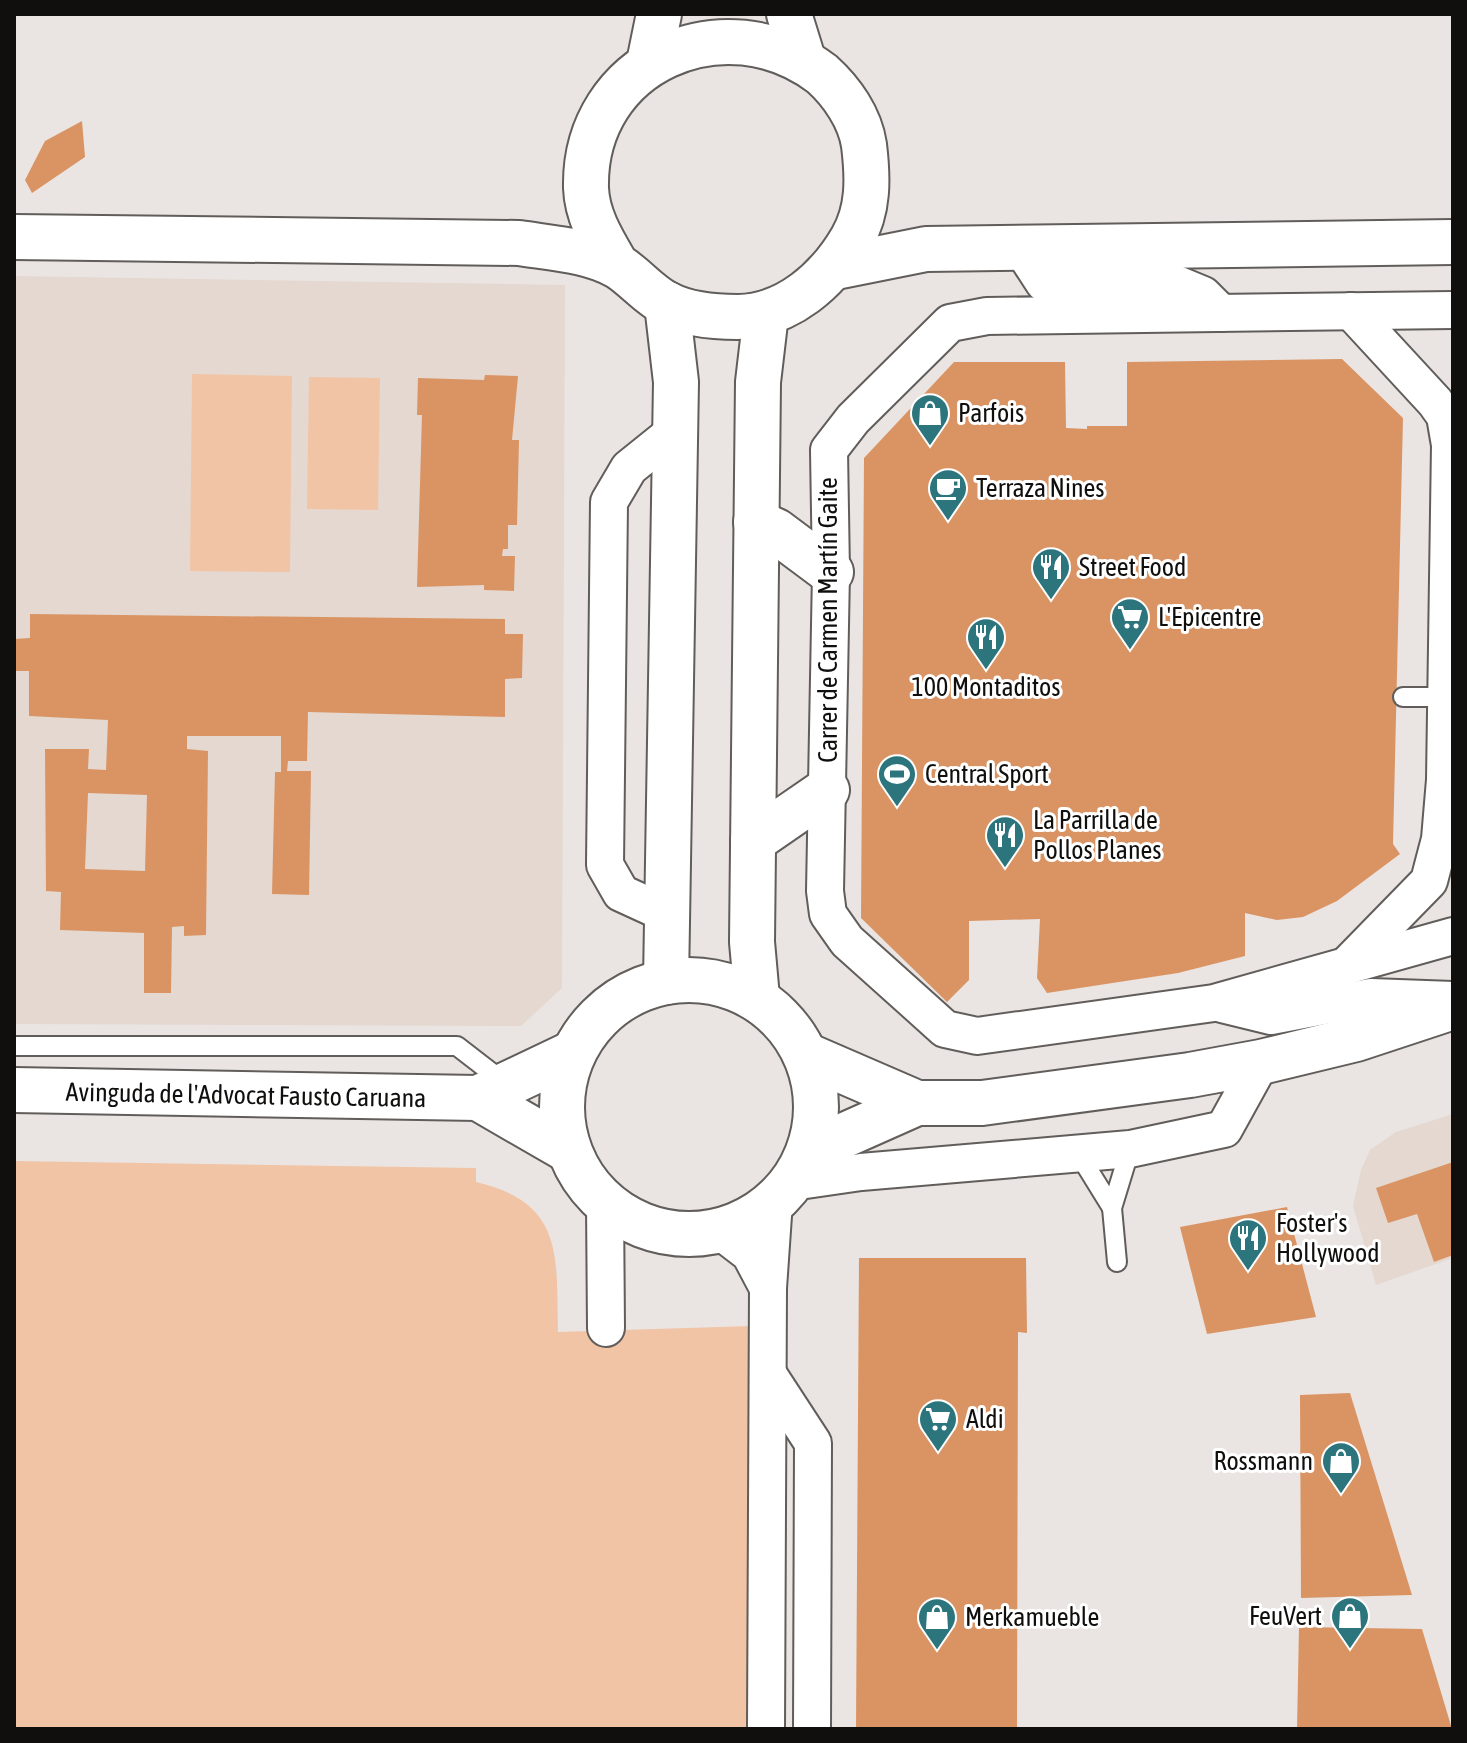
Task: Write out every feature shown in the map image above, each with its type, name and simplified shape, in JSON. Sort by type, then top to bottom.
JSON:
[{"type":"street","points":[[650,58],[659,14]]},
{"type":"street","points":[[789,14],[802,56]]},
{"type":"street","points":[[14,237],[519,243],[570,250],[617,266],[667,304],[702,315],[766,314],[809,292],[836,267],[859,227],[868,183],[862,133],[839,90],[802,56],[741,35],[694,39],[650,58],[612,93],[590,140],[586,191],[596,230],[617,266]]},
{"type":"street","points":[[868,183],[887,212],[926,249]]},
{"type":"street","points":[[519,243],[586,191]]},
{"type":"street","points":[[836,267],[926,249],[1453,242]]},
{"type":"street","points":[[1022,249],[1044,283],[1174,283],[1203,295],[1221,313]]},
{"type":"street","points":[[666,982],[676,382],[667,304]]},
{"type":"street","name":"Carrer de Carmen Martín Gaite","points":[[1214,1003],[977,1036],[945,1029],[847,941],[828,914],[829,450],[853,419],[950,323],[987,316],[1453,310]]},
{"type":"street","points":[[1343,968],[1429,881],[1440,839],[1447,697],[1450,445],[1445,416],[1351,311]]},
{"type":"street","points":[[757,998],[752,942],[756,522],[758,382],[766,314]]},
{"type":"street","points":[[669,915],[621,893],[605,865],[609,502],[629,468],[675,431]]},
{"type":"street","points":[[756,522],[776,531],[831,572]]},
{"type":"street","points":[[753,841],[827,790]]},
{"type":"street","points":[[1214,1003],[1453,936]]},
{"type":"street","points":[[766,1729],[768,1288],[792,1178],[817,1108],[813,1073],[789,1027],[757,998],[732,986],[707,980],[666,982],[627,995],[606,1009],[585,1032],[573,1053],[561,1101],[568,1150],[583,1180],[605,1204],[629,1220],[659,1231],[693,1234],[720,1231],[752,1218],[792,1178],[917,1103]]},
{"type":"street","points":[[1214,1003],[1271,1016],[1371,997],[1453,1000]]},
{"type":"street","points":[[806,1055],[917,1103],[982,1103],[1190,1075],[1261,1062],[1356,1039],[1453,1007]]},
{"type":"street","name":"Avinguda de l'Advocat Fausto Caruana","points":[[14,1090],[493,1091],[573,1053]]},
{"type":"street","points":[[792,1178],[1130,1149],[1224,1129],[1261,1062]]},
{"type":"street","name":"Avinguda de l'Advocat Fausto Caruana","points":[[493,1091],[568,1150]]},
{"type":"street","points":[[605,1204],[606,1328]]},
{"type":"street","points":[[720,1231],[750,1254],[768,1288]]},
{"type":"street","points":[[768,1374],[813,1443],[812,1729]]},
{"type":"lane","points":[[1403,697],[1447,697]]},
{"type":"lane","points":[[14,1046],[457,1046],[493,1091]]},
{"type":"lane","points":[[1117,1262],[1112,1208],[1130,1149]]},
{"type":"lane","points":[[1078,1153],[1112,1208]]},
{"type":"shaded area","points":[[14,276],[565,285],[562,988],[521,1026],[14,1024]]},
{"type":"shaded area","points":[[192,374],[292,376],[290,572],[190,571]]},
{"type":"shaded area","points":[[309,377],[380,378],[378,510],[307,509]]},
{"type":"shaded area","points":[[1453,1114],[1453,1258],[1376,1285],[1353,1206],[1361,1170],[1370,1150],[1396,1132]]},
{"type":"shaded area","points":[[14,1161],[476,1168],[476,1182],[505,1191],[526,1204],[541,1219],[550,1236],[557,1279],[558,1332],[752,1326],[748,1729],[14,1729]]},
{"type":"building","points":[[82,121],[85,157],[32,193],[25,180],[45,141]]},
{"type":"building","name":"L'Epicentre","points":[[1342,359],[1403,418],[1393,844],[1400,854],[1337,901],[1303,917],[1277,920],[1245,913],[1245,956],[1178,973],[1047,993],[1037,978],[1040,919],[969,921],[969,980],[947,1002],[861,918],[864,458],[954,362],[1065,362],[1066,428],[1087,429],[1087,426],[1127,426],[1127,362]]},
{"type":"building","points":[[485,375],[518,376],[512,440],[519,440],[517,525],[508,525],[508,549],[503,549],[502,556],[515,556],[514,591],[484,590],[484,585],[417,587],[422,415],[417,415],[418,378],[484,380]]},
{"type":"building","points":[[30,614],[505,619],[505,634],[523,634],[522,678],[505,679],[505,717],[308,712],[307,761],[288,761],[287,771],[311,771],[309,895],[272,894],[275,772],[281,772],[281,736],[187,736],[187,749],[208,751],[206,935],[184,936],[184,926],[172,927],[171,993],[144,993],[144,933],[60,930],[61,892],[46,891],[45,749],[89,749],[88,769],[106,770],[108,720],[29,716],[29,671],[14,671],[14,639],[30,638]],"holes":[[[88,793],[147,795],[145,871],[85,869]]]},
{"type":"building","points":[[1453,1162],[1453,1255],[1434,1262],[1417,1214],[1388,1223],[1376,1188]]},
{"type":"building","name":"Foster's Hollywood","points":[[1287,1207],[1316,1317],[1207,1334],[1180,1227]]},
{"type":"building","name":"Aldi","points":[[859,1258],[1026,1258],[1027,1333],[1018,1332],[1017,1729],[856,1729]]},
{"type":"building","name":"Rossmann","points":[[1350,1393],[1412,1595],[1301,1598],[1300,1395]]},
{"type":"building","points":[[1299,1627],[1422,1629],[1452,1729],[1297,1729]]},
{"type":"place","name":"Parfois","points":[[930,447]]},
{"type":"place","name":"Terraza Nines","points":[[948,522]]},
{"type":"place","name":"Street Food","points":[[1051,601]]},
{"type":"place","name":"L'Epicentre","points":[[1130,651]]},
{"type":"place","name":"100 Montaditos","points":[[986,671]]},
{"type":"place","name":"Central Sport","points":[[897,808]]},
{"type":"place","name":"La Parrilla de Pollos Planes","points":[[1005,869]]},
{"type":"place","name":"Foster's Hollywood","points":[[1248,1272]]},
{"type":"place","name":"Aldi","points":[[938,1453]]},
{"type":"place","name":"Rossmann","points":[[1341,1495]]},
{"type":"place","name":"FeuVert","points":[[1350,1650]]},
{"type":"place","name":"Merkamueble","points":[[937,1651]]}]
